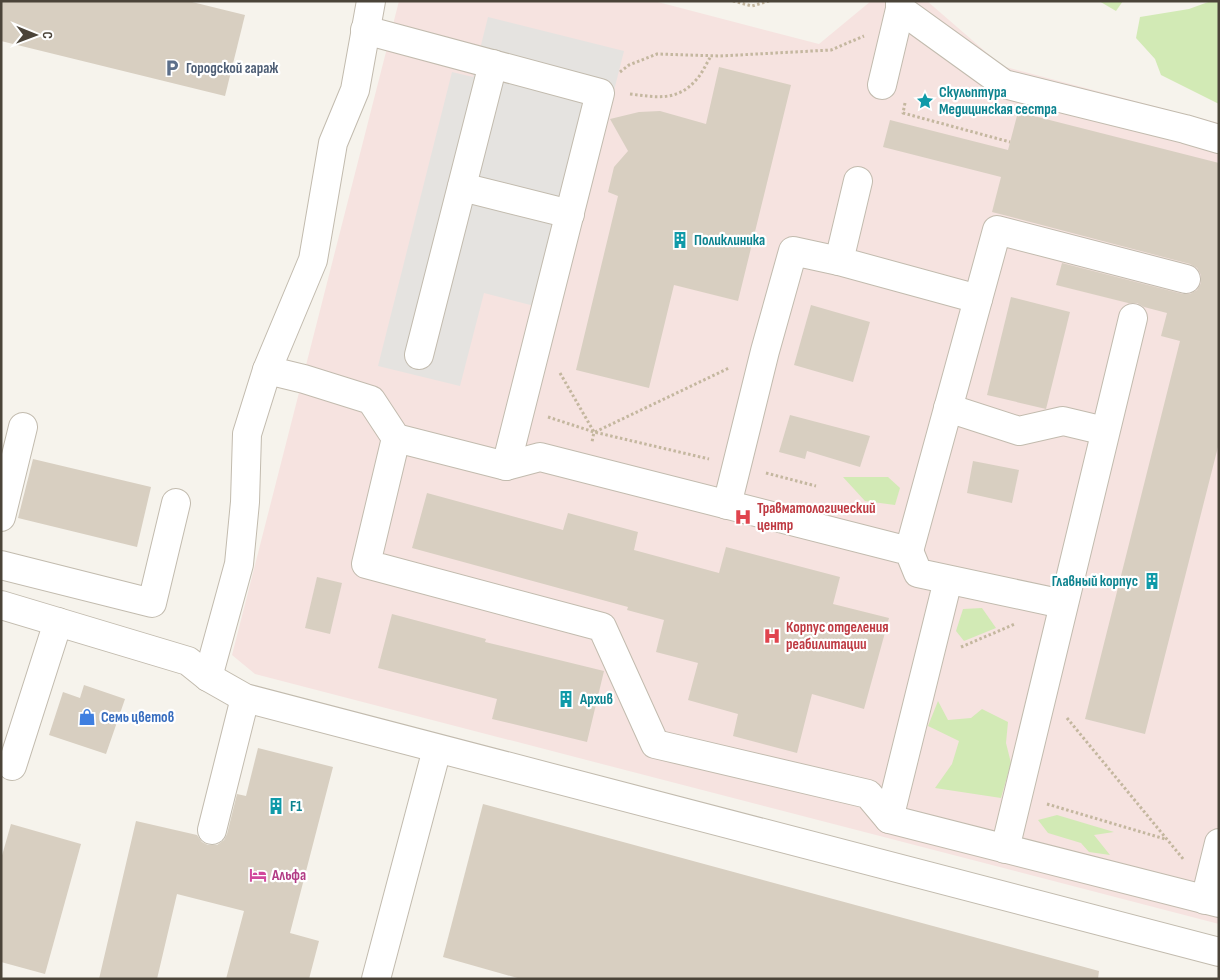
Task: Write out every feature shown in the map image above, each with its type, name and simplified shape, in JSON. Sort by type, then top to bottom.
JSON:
[{"type":"lane","points":[[208,677],[239,564],[245,502],[247,434],[267,370],[312,260],[333,143],[355,90],[371,1]]},
{"type":"lane","points":[[882,84],[899,11],[1004,84],[1219,139]]},
{"type":"lane","points":[[365,30],[600,93],[506,466]]},
{"type":"lane","points":[[419,356],[493,64]]},
{"type":"lane","points":[[839,261],[858,181]]},
{"type":"lane","points":[[462,188],[570,214]]},
{"type":"lane","points":[[1063,604],[918,573],[909,551],[997,230],[1186,279]]},
{"type":"lane","points":[[727,505],[765,352],[793,251],[839,261],[978,299]]},
{"type":"lane","points":[[1005,849],[1042,689],[1133,318]]},
{"type":"lane","points":[[267,370],[304,379],[370,400],[396,438],[506,466],[540,457],[909,551]]},
{"type":"lane","points":[[948,408],[1019,431],[1063,421],[1105,431]]},
{"type":"lane","points":[[1,517],[23,427]]},
{"type":"lane","points":[[396,438],[366,564],[602,627],[654,744],[868,794],[889,819],[1005,849],[1210,897],[1219,843]]},
{"type":"lane","points":[[1,565],[152,603],[176,503]]},
{"type":"lane","points":[[889,819],[948,580]]},
{"type":"lane","points":[[1,605],[188,661],[208,677],[245,698],[437,750],[1219,952]]},
{"type":"lane","points":[[12,766],[58,622]]},
{"type":"lane","points":[[212,830],[245,698]]},
{"type":"lane","points":[[376,979],[437,750]]},
{"type":"path","points":[[733,1],[752,6],[769,1]]},
{"type":"path","points":[[614,77],[629,65],[657,54],[711,56],[831,50],[899,11]]},
{"type":"path","points":[[628,94],[661,98],[680,94],[697,80],[711,56]]},
{"type":"path","points":[[907,95],[903,114],[1010,142]]},
{"type":"path","points":[[539,337],[594,432]]},
{"type":"path","points":[[594,432],[765,352]]},
{"type":"path","points":[[548,416],[594,432],[816,486]]},
{"type":"path","points":[[928,661],[1018,623]]},
{"type":"path","points":[[1042,689],[1167,840],[1210,897]]},
{"type":"path","points":[[1017,796],[1167,840]]},
{"type":"shaded area","name":"Травматологический центр","points":[[399,1],[654,1],[819,44],[871,1],[927,1],[1002,66],[1219,123],[1219,924],[255,674],[232,655]]},
{"type":"shaded area","points":[[488,17],[624,51],[558,312],[484,293],[460,386],[378,366],[452,72],[473,77]]},
{"type":"green space","points":[[1099,1],[1123,1],[1116,11]]},
{"type":"green space","points":[[1211,1],[1219,1],[1219,104],[1161,75],[1155,59],[1136,38],[1140,17],[1189,9]]},
{"type":"green space","points":[[843,477],[888,477],[900,488],[895,505],[865,501]]},
{"type":"green space","points":[[982,608],[996,628],[964,641],[956,631],[963,609]]},
{"type":"green space","points":[[938,701],[948,720],[971,718],[982,709],[1008,722],[1006,743],[1011,763],[1001,798],[935,788],[952,764],[959,741],[928,726]]},
{"type":"green space","points":[[1057,815],[1114,832],[1094,835],[1110,855],[1089,852],[1081,843],[1048,833],[1038,820]]},
{"type":"building","name":"Городской гараж","points":[[1,1],[188,1],[245,15],[225,96],[1,41]]},
{"type":"building","name":"Поликлиника","points":[[719,67],[791,85],[738,301],[674,285],[649,388],[576,370],[618,196],[608,192],[614,167],[628,151],[610,119],[639,112],[660,111],[706,124]]},
{"type":"building","points":[[1018,112],[1219,163],[1219,443],[1145,734],[1085,719],[1180,341],[1161,336],[1167,313],[1144,307],[1137,303],[1128,303],[1056,285],[1062,263],[1183,294],[1190,294],[1197,290],[1201,283],[1201,275],[1197,268],[1190,264],[992,212],[1001,177],[883,147],[890,120],[1008,150]]},
{"type":"building","points":[[1011,297],[1070,312],[1046,409],[987,395]]},
{"type":"building","points":[[811,305],[870,322],[853,382],[794,365]]},
{"type":"building","points":[[790,415],[870,436],[860,467],[807,451],[805,459],[779,452]]},
{"type":"building","points":[[33,459],[151,487],[137,547],[18,518]]},
{"type":"building","points":[[973,461],[1019,470],[1012,503],[967,493]]},
{"type":"building","name":"Корпус отделения реабилитации","points":[[427,493],[563,530],[568,513],[638,532],[634,550],[719,573],[726,547],[840,577],[833,604],[889,618],[864,709],[812,694],[797,753],[733,736],[738,714],[688,700],[698,663],[656,652],[664,620],[627,610],[628,607],[412,548]]},
{"type":"building","points":[[317,577],[342,583],[330,634],[305,628]]},
{"type":"building","points":[[392,614],[486,639],[485,642],[604,671],[587,742],[492,719],[497,699],[378,668]]},
{"type":"building","name":"Семь цветов","points":[[84,685],[125,699],[106,754],[49,735],[63,692],[80,698]]},
{"type":"building","points":[[258,748],[333,767],[290,933],[319,941],[309,979],[226,979],[244,911],[177,894],[157,979],[99,979],[136,821],[197,835],[202,842],[208,845],[217,845],[224,840],[227,834],[237,794],[246,796]]},
{"type":"building","points":[[483,804],[1099,971],[1098,979],[521,979],[443,957]]},
{"type":"building","points":[[11,824],[81,844],[45,974],[1,962],[1,859]]},
{"type":"place","name":"Городской гараж","points":[[172,68]]},
{"type":"place","name":"Скульптура Медицинская сестра","points":[[925,101]]},
{"type":"place","name":"Поликлиника","points":[[680,240]]},
{"type":"place","name":"Травматологический центр","points":[[743,517]]},
{"type":"place","name":"Главный корпус","points":[[1152,581]]},
{"type":"place","name":"Корпус отделения реабилитации","points":[[772,636]]},
{"type":"place","name":"Архив","points":[[566,699]]},
{"type":"place","name":"Семь цветов","points":[[87,717]]},
{"type":"place","name":"F1","points":[[276,806]]},
{"type":"place","name":"Альфа","points":[[258,875]]}]
